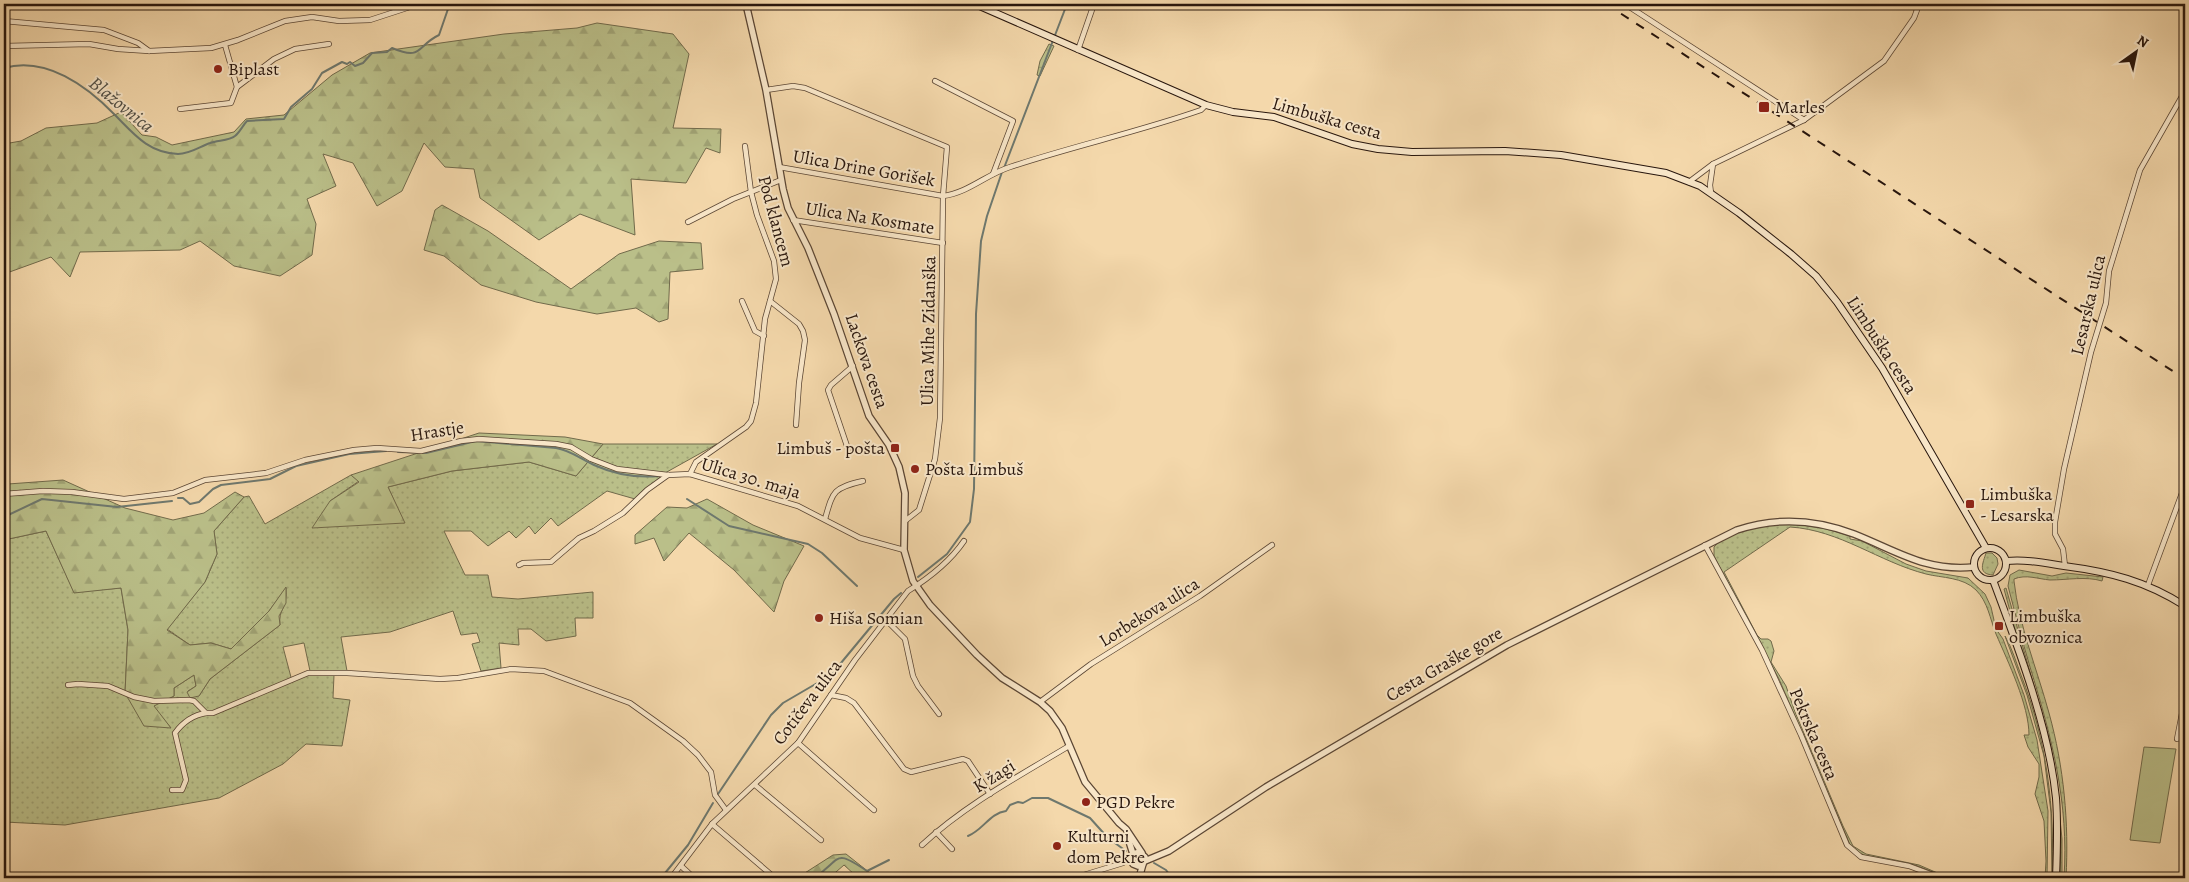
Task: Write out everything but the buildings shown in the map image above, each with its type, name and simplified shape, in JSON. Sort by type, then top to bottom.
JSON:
[{"type":"main road","name":"Limbuška cesta","points":[[975,4],[1219,110],[1274,116],[1352,144],[1378,149],[1412,152],[1505,151],[1561,156],[1641,168],[1676,176],[1711,193],[1805,266],[1837,302],[1886,375],[1986,548]]},
{"type":"main road","points":[[1986,548],[1999,550],[2006,562],[2002,575],[1994,580],[1981,577],[1974,567],[1978,553],[1986,548]]},
{"type":"main road","points":[[2006,562],[2046,562],[2107,572],[2148,586],[2185,606]]},
{"type":"main road","points":[[1994,580],[2038,712],[2046,742],[2056,798],[2056,878]]},
{"type":"street","points":[[4,46],[89,44],[118,49],[149,51],[211,48],[225,45],[285,21],[312,17],[339,20],[370,20],[420,4]]},
{"type":"street","name":"Lackova cesta","points":[[746,4],[766,90],[781,180],[794,220],[808,248],[869,416],[889,445],[899,467],[905,493],[904,550],[915,587],[988,665],[1002,678],[1040,702],[1056,719],[1088,787],[1126,829],[1143,854]]},
{"type":"street","points":[[1078,50],[1094,4]]},
{"type":"street","points":[[1625,4],[1804,120]]},
{"type":"street","points":[[1689,182],[1713,164],[1804,120],[1884,61],[1914,18],[1917,10],[1912,4]]},
{"type":"street","points":[[4,21],[96,29],[138,43],[149,51]]},
{"type":"street","points":[[180,109],[231,102],[237,87],[281,56],[295,49],[328,44]]},
{"type":"street","points":[[225,45],[237,87]]},
{"type":"street","points":[[935,81],[1013,121],[993,174]]},
{"type":"street","name":"Ulica Mihe Zidanška","points":[[766,90],[793,86],[805,88],[947,147],[944,196],[940,418],[935,459],[919,510],[905,521]]},
{"type":"street","name":"Lesarska ulica","points":[[2065,566],[2063,549],[2055,534],[2055,522],[2066,459],[2091,352],[2106,303],[2109,272],[2140,170],[2185,91]]},
{"type":"street","points":[[944,196],[954,195],[1002,169],[1137,131],[1201,110],[1206,105]]},
{"type":"street","name":"Pod klancem","points":[[690,474],[696,462],[739,433],[751,422],[756,403],[765,319],[776,279],[774,261],[757,215],[751,192],[745,146]]},
{"type":"street","points":[[1711,193],[1710,185],[1713,164]]},
{"type":"street","name":"Ulica Drine Gorišek","points":[[779,168],[944,196]]},
{"type":"street","points":[[688,222],[781,180]]},
{"type":"street","name":"Ulica Na Kosmate","points":[[794,220],[943,243]]},
{"type":"street","points":[[742,301],[755,331],[764,336]]},
{"type":"street","points":[[770,301],[799,324],[803,331],[804,340],[796,425]]},
{"type":"street","points":[[848,449],[828,390],[852,366]]},
{"type":"street","name":"Hrastje","points":[[4,494],[43,491],[72,492],[124,499],[173,493],[205,480],[266,473],[305,460],[354,450],[377,448],[421,451],[461,441],[479,439],[556,444],[570,447],[591,460],[617,470],[668,475]]},
{"type":"street","name":"Ulica 30. maja","points":[[668,475],[690,474],[798,506],[860,538],[904,550]]},
{"type":"street","points":[[519,565],[523,563],[551,562],[579,538],[623,513],[646,490],[668,475]]},
{"type":"street","points":[[824,519],[835,491],[844,486],[863,481]]},
{"type":"street","points":[[2148,586],[2185,485]]},
{"type":"street","name":"Cesta Graške gore","points":[[1134,865],[1144,863],[1161,855],[1266,787],[1507,645],[1737,530],[1774,522],[1799,521],[1828,526],[1855,535],[1910,559],[1935,566],[1974,567]]},
{"type":"street","name":"Cotičeva ulica","points":[[671,878],[712,824],[798,743],[908,591],[920,585],[943,566],[964,541]]},
{"type":"street","name":"Lorbekova ulica","points":[[1040,702],[1091,664],[1200,596],[1272,545]]},
{"type":"street","name":"Pekrska cesta","points":[[1705,545],[1762,650],[1801,735],[1847,845],[1861,857],[1909,866],[1941,878]]},
{"type":"street","points":[[887,621],[906,639],[913,676],[918,686],[939,714]]},
{"type":"street","points":[[172,790],[182,790],[186,780],[184,766],[175,737],[175,732],[180,726],[192,718],[206,713],[213,713],[308,673],[347,673],[440,679],[458,678],[511,668],[544,671],[630,703],[683,741],[698,755],[711,772],[715,795],[726,810]]},
{"type":"street","points":[[68,685],[108,686],[134,697],[154,701],[194,701],[206,713]]},
{"type":"street","points":[[831,695],[846,698],[854,703],[904,769],[911,772],[963,759],[968,761],[990,794]]},
{"type":"street","points":[[2177,739],[2185,698]]},
{"type":"street","points":[[798,743],[874,810]]},
{"type":"street","name":"K žagi","points":[[922,845],[936,832],[990,794],[1069,746]]},
{"type":"street","points":[[754,785],[821,840]]},
{"type":"street","points":[[1119,823],[1131,842],[1134,865],[1139,878]]},
{"type":"street","points":[[712,824],[775,878]]},
{"type":"street","points":[[936,832],[952,849]]},
{"type":"street","points":[[1139,878],[1144,863],[1143,854]]},
{"type":"street","points":[[1074,878],[1123,863],[1133,855],[1161,855]]},
{"type":"street","points":[[1123,863],[1134,865]]},
{"type":"street","points":[[681,866],[694,878]]},
{"type":"green space","points":[[597,23],[673,34],[689,54],[673,128],[721,129],[720,153],[706,148],[686,183],[631,179],[635,235],[580,214],[539,240],[480,198],[474,169],[445,167],[424,143],[402,191],[377,206],[353,163],[323,154],[336,186],[307,199],[316,224],[312,255],[280,276],[234,266],[200,241],[180,250],[80,252],[70,277],[51,257],[4,274],[4,144],[21,141],[46,128],[97,123],[121,112],[142,135],[156,137],[172,145],[234,132],[246,119],[284,115],[332,75],[370,53],[504,34],[577,28]]},
{"type":"green space","points":[[1049,44],[1054,46],[1040,76],[1037,75],[1040,61]]},
{"type":"green space","points":[[442,205],[488,231],[571,289],[619,254],[659,241],[701,243],[703,269],[670,272],[668,319],[659,322],[636,308],[597,314],[536,302],[481,285],[444,256],[424,250],[435,210]]},
{"type":"green space","points":[[479,433],[565,437],[603,444],[576,476],[529,462],[452,471],[388,487],[405,523],[312,528],[330,501],[359,482],[351,475]]},
{"type":"green space","points":[[603,444],[717,444],[665,473],[635,499],[607,491],[558,526],[551,518],[535,534],[529,526],[516,538],[509,531],[488,546],[471,531],[444,531],[465,575],[488,575],[492,597],[518,599],[593,592],[593,618],[575,618],[576,636],[546,641],[531,629],[518,629],[519,645],[499,643],[501,668],[481,671],[472,644],[480,642],[477,633],[461,635],[453,611],[390,632],[341,637],[347,671],[310,671],[304,643],[283,647],[292,681],[308,675],[334,675],[333,698],[350,700],[342,746],[306,744],[283,764],[219,798],[65,825],[4,822],[4,540],[46,531],[74,592],[121,588],[128,630],[125,693],[170,727],[153,706],[174,696],[174,688],[194,675],[196,686],[188,691],[199,696],[210,679],[280,625],[280,615],[286,600],[286,588],[269,611],[231,649],[211,643],[190,645],[167,629],[205,582],[217,554],[214,531],[244,497],[249,496],[265,524],[351,475],[359,481],[330,501],[404,523],[388,487],[452,471],[529,462],[576,476]]},
{"type":"green space","points":[[63,480],[125,508],[173,520],[204,513],[235,492],[244,497],[214,531],[217,554],[205,582],[167,630],[190,645],[211,643],[231,649],[269,611],[286,587],[286,603],[279,616],[280,625],[210,679],[199,696],[190,698],[187,692],[196,686],[194,675],[174,688],[174,696],[154,706],[171,728],[144,726],[125,693],[128,630],[121,588],[74,593],[46,531],[4,540],[4,516],[7,515],[8,484]]},
{"type":"green space","points":[[707,499],[753,525],[804,546],[784,581],[774,612],[734,570],[689,533],[664,561],[654,538],[635,544],[635,535],[667,507],[687,508]]},
{"type":"green space","points":[[1788,524],[1835,531],[1850,536],[1850,539],[1862,541],[1906,564],[1926,571],[1968,578],[1985,594],[1991,607],[1996,629],[2003,639],[2024,695],[2037,740],[2048,811],[2047,878],[2045,878],[2044,821],[2035,794],[2039,777],[2039,764],[2028,747],[2024,735],[2029,735],[2026,710],[2022,697],[1986,605],[1980,595],[1971,586],[1959,580],[1909,569],[1826,534],[1790,527],[1724,572],[1757,635],[1761,639],[1771,641],[1774,651],[1771,662],[1786,686],[1795,712],[1853,846],[1866,854],[1919,865],[1949,878],[1915,865],[1863,855],[1851,847],[1779,679],[1714,556],[1714,547],[1720,541],[1738,532],[1770,525]]},
{"type":"green space","points":[[1986,553],[1992,553],[1997,558],[1998,564],[1993,575],[1985,573],[1982,567]]},
{"type":"green space","points":[[2019,570],[2052,576],[2066,573],[2103,577],[2102,581],[2083,578],[2050,580],[2028,577],[2014,579],[2016,598],[2049,713],[2062,774],[2067,837],[2066,878],[2064,878],[2064,823],[2052,745],[2008,586],[2010,575]]},
{"type":"green space","points":[[2006,588],[2049,738],[2055,769],[2062,839],[2062,878],[2060,878],[2061,839],[2053,769],[2004,589]]},
{"type":"green space","points":[[2005,636],[2030,700],[2044,756],[2027,695]]},
{"type":"green space","points":[[2144,747],[2176,749],[2160,843],[2130,840]]},
{"type":"green space","points":[[2044,757],[2050,800],[2051,810]]},
{"type":"green space","points":[[2051,813],[2053,852],[2052,878]]},
{"type":"green space","points":[[846,854],[870,873],[867,878],[855,878],[855,875],[844,865],[829,878],[797,878],[833,855]]},
{"type":"waterway","name":"Blažovnica","points":[[4,68],[20,65],[35,66],[65,76],[79,84],[104,104],[142,141],[167,153],[182,154],[213,142],[232,138],[247,121],[284,119],[291,107],[312,89],[322,73],[342,62],[347,64],[350,62],[355,66],[363,63],[372,53],[387,52],[392,48],[409,53],[418,50],[439,35],[448,9],[454,4]]},
{"type":"waterway","points":[[1004,168],[1067,4]]},
{"type":"waterway","points":[[918,577],[947,554],[970,522],[974,489],[976,314],[981,241],[987,216],[1002,172]]},
{"type":"waterway","points":[[398,452],[426,453],[476,441],[556,448],[610,471],[634,476],[659,476]]},
{"type":"waterway","points":[[178,498],[183,498],[190,504],[199,502],[213,489],[221,485],[270,479],[296,466],[349,454],[386,451]]},
{"type":"waterway","points":[[4,517],[42,499],[117,507],[172,501]]},
{"type":"waterway","points":[[687,499],[729,526],[808,544],[822,553],[857,586]]},
{"type":"waterway","points":[[718,794],[771,715],[783,703],[831,675],[901,593]]},
{"type":"waterway","points":[[968,836],[995,815],[1006,811],[1010,805],[1018,802],[1023,803],[1032,798],[1048,798],[1090,818],[1108,838],[1126,851]]},
{"type":"waterway","points":[[661,878],[688,845],[713,803]]},
{"type":"waterway","points":[[814,878],[838,859],[848,860],[867,871],[889,860]]},
{"type":"waterway","points":[[1154,863],[1166,870],[1172,878]]},
{"type":"railway","points":[[1606,4],[2185,379]]},
{"type":"place","name":"Biplast","points":[[218,69]]},
{"type":"place","name":"Marles","points":[[1764,107]]},
{"type":"place","name":"Limbuš - pošta","points":[[895,448]]},
{"type":"place","name":"Pošta Limbuš","points":[[915,469]]},
{"type":"place","name":"Limbuška - Lesarska","points":[[1970,504]]},
{"type":"place","name":"Hiša Somian","points":[[819,618]]},
{"type":"place","name":"Limbuška obvoznica","points":[[1999,626]]},
{"type":"place","name":"PGD Pekre","points":[[1086,802]]},
{"type":"place","name":"Kulturni dom Pekre","points":[[1057,846]]}]
